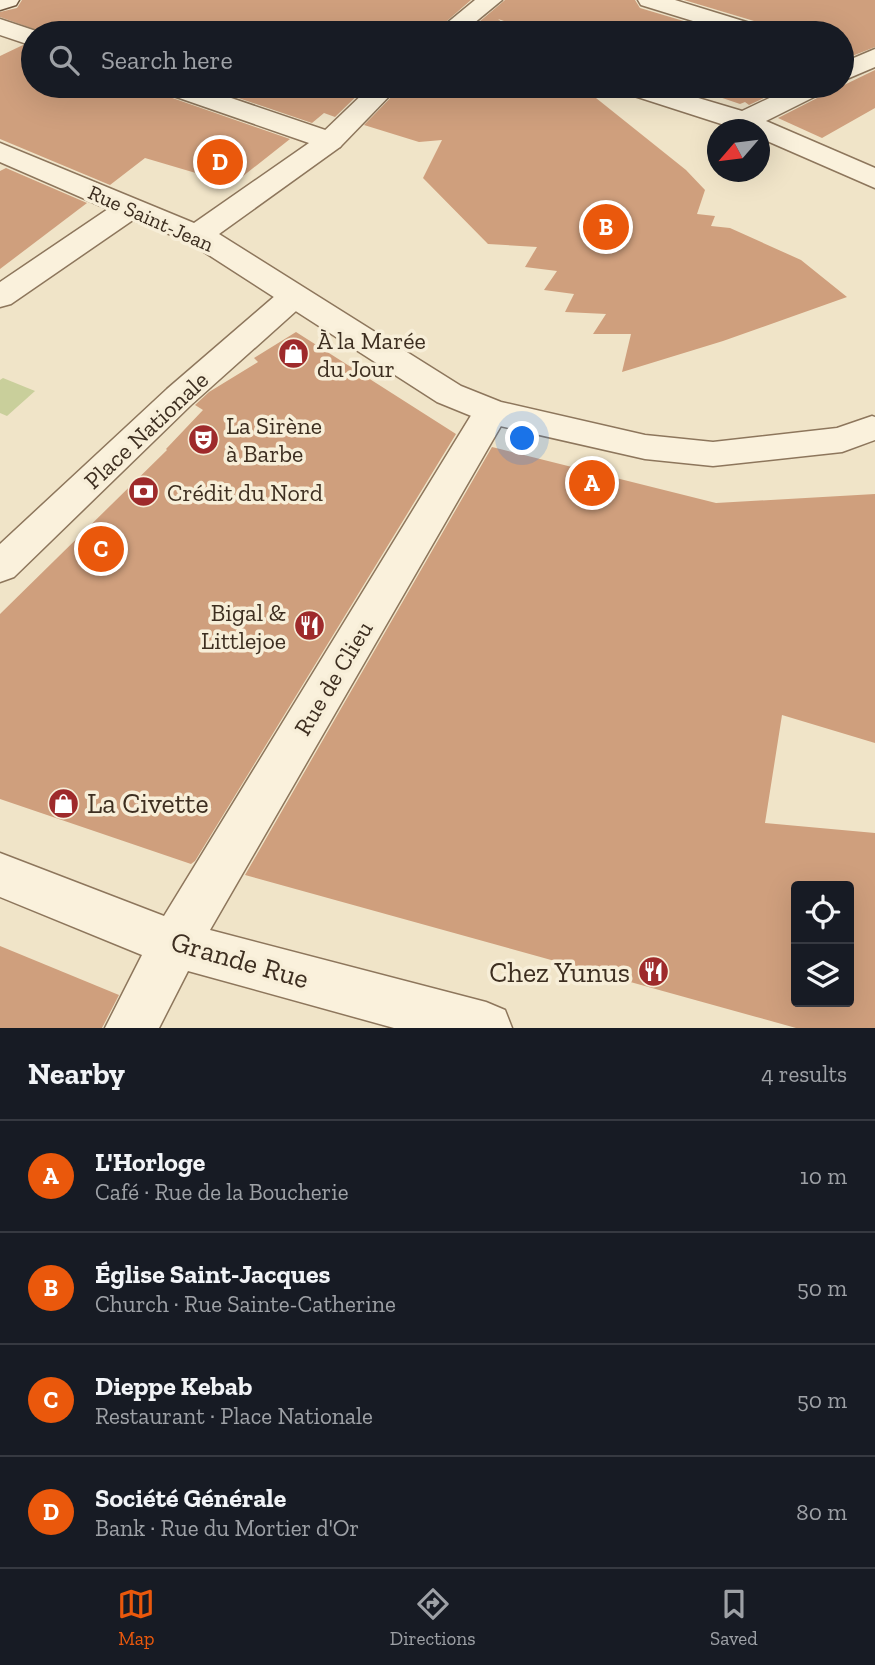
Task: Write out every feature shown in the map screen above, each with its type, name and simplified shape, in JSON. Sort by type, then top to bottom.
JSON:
[{"type":"street","points":[[0,3],[7,0]]},
{"type":"street","points":[[466,21],[490,0]]},
{"type":"street","points":[[650,0],[719,21]]},
{"type":"street","points":[[0,27],[21,34]]},
{"type":"street","points":[[206,98],[330,141]]},
{"type":"street","points":[[198,234],[330,141],[374,98]]},
{"type":"street","points":[[670,98],[738,119]]},
{"type":"street","points":[[748,119],[791,98]]},
{"type":"street","points":[[770,133],[875,179]]},
{"type":"street","name":"Rue Saint-Jean","points":[[0,152],[198,234],[449,394],[491,412],[645,447],[713,454],[842,440],[874,426]]},
{"type":"street","points":[[0,297],[131,207]]},
{"type":"street","name":"Place Nationale","points":[[0,567],[179,397],[295,296]]},
{"type":"street","name":"Rue de Clieu","points":[[131,1028],[175,944],[491,412]]},
{"type":"street","name":"Grande Rue","points":[[0,875],[175,944],[486,1028]]},
{"type":"green space","points":[[3,378],[35,391],[7,416],[0,413],[0,380]]},
{"type":"building","points":[[22,0],[471,0],[447,21],[21,21],[21,24],[0,17],[0,12],[17,8]]},
{"type":"building","points":[[505,0],[635,0],[640,8],[684,21],[498,19],[501,21],[480,21]]},
{"type":"building","points":[[684,0],[875,0],[875,47],[854,55],[854,21],[754,21]]},
{"type":"building","points":[[21,46],[21,98],[172,98],[290,139],[233,184],[145,158],[110,185],[0,139],[0,56]]},
{"type":"building","points":[[875,70],[875,108],[822,138],[778,118],[817,98],[854,98],[854,80]]},
{"type":"building","points":[[238,98],[355,98],[335,117],[324,113],[312,123]]},
{"type":"building","points":[[390,98],[596,98],[686,170],[705,190],[697,214],[715,216],[711,226],[730,228],[801,260],[847,297],[723,341],[622,372],[631,334],[593,334],[606,314],[565,312],[574,294],[544,290],[557,271],[525,267],[537,247],[488,244],[423,178],[442,140],[419,142],[364,125]]},
{"type":"building","points":[[722,98],[764,98],[749,105],[745,102],[740,104]]},
{"type":"building","points":[[6,168],[87,203],[0,269],[0,171]]},
{"type":"building","points":[[296,332],[456,434],[195,861],[191,864],[0,799],[0,614],[167,450],[203,410],[195,405],[209,392],[258,362],[254,358]]},
{"type":"building","points":[[492,447],[716,503],[875,494],[875,743],[782,715],[765,823],[875,833],[875,1028],[796,1028],[245,875]]},
{"type":"building","points":[[0,946],[119,995],[102,1028],[0,1028]]},
{"type":"place","name":"Société Générale","points":[[220,162]]},
{"type":"place","name":"Église Saint-Jacques","points":[[606,227]]},
{"type":"place","name":"À la Marée du Jour","points":[[294,354]]},
{"type":"place","name":"La Sirène à Barbe","points":[[203,439]]},
{"type":"place","name":"L'Horloge","points":[[592,483]]},
{"type":"place","name":"Crédit du Nord","points":[[144,492]]},
{"type":"place","name":"Dieppe Kebab","points":[[101,549]]},
{"type":"place","name":"Bigal & Littlejoe","points":[[309,626]]},
{"type":"place","name":"La Civette","points":[[64,803]]},
{"type":"place","name":"Chez Yunus","points":[[653,972]]}]
